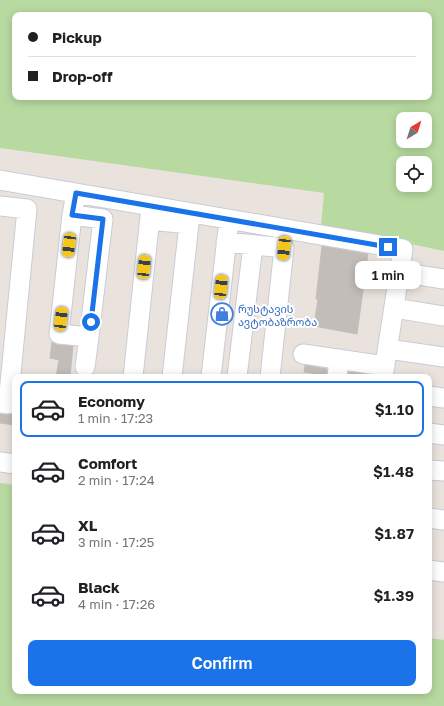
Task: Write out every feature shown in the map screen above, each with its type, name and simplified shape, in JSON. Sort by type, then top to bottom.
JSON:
[{"type":"street","points":[[0,180],[76,193],[189,224],[172,374]]},
{"type":"street","points":[[76,193],[72,215],[59,334],[89,337]]},
{"type":"street","points":[[0,206],[27,209],[8,404],[0,403]]},
{"type":"street","points":[[150,213],[229,219],[403,249],[385,364]]},
{"type":"street","points":[[132,374],[150,213]]},
{"type":"street","points":[[72,215],[103,219],[85,367]]},
{"type":"street","points":[[212,374],[229,219]]},
{"type":"street","points":[[226,242],[284,248],[270,374]]},
{"type":"street","points":[[237,374],[253,245]]},
{"type":"street","points":[[400,272],[444,279]]},
{"type":"street","points":[[394,308],[444,316]]},
{"type":"street","points":[[303,354],[338,368],[444,357]]},
{"type":"street","points":[[432,396],[444,398]]},
{"type":"street","points":[[432,433],[444,435]]},
{"type":"street","points":[[0,462],[12,464]]},
{"type":"street","points":[[432,470],[444,471]]},
{"type":"street","points":[[432,518],[444,520]]},
{"type":"street","points":[[432,570],[444,572]]},
{"type":"green space","points":[[0,0],[444,0],[444,251],[321,225],[324,193],[0,148]]},
{"type":"green space","points":[[0,483],[12,485],[12,694],[432,694],[432,638],[444,640],[444,706],[0,706]]},
{"type":"building","points":[[322,246],[368,254],[357,334],[314,326],[318,299],[316,299]]},
{"type":"building","points":[[52,342],[58,345],[73,346],[70,374],[57,374],[59,360],[50,358]]},
{"type":"building","points":[[305,365],[327,369],[326,374],[304,372]]},
{"type":"building","points":[[349,372],[364,374],[349,374]]},
{"type":"building","points":[[0,414],[12,414],[12,425],[0,423]]},
{"type":"place","name":"რუსტავის ავტობაზრობა","points":[[222,314]]},
{"type":"route","points":[[91,322],[103,219],[72,215],[76,193],[388,247]]}]
